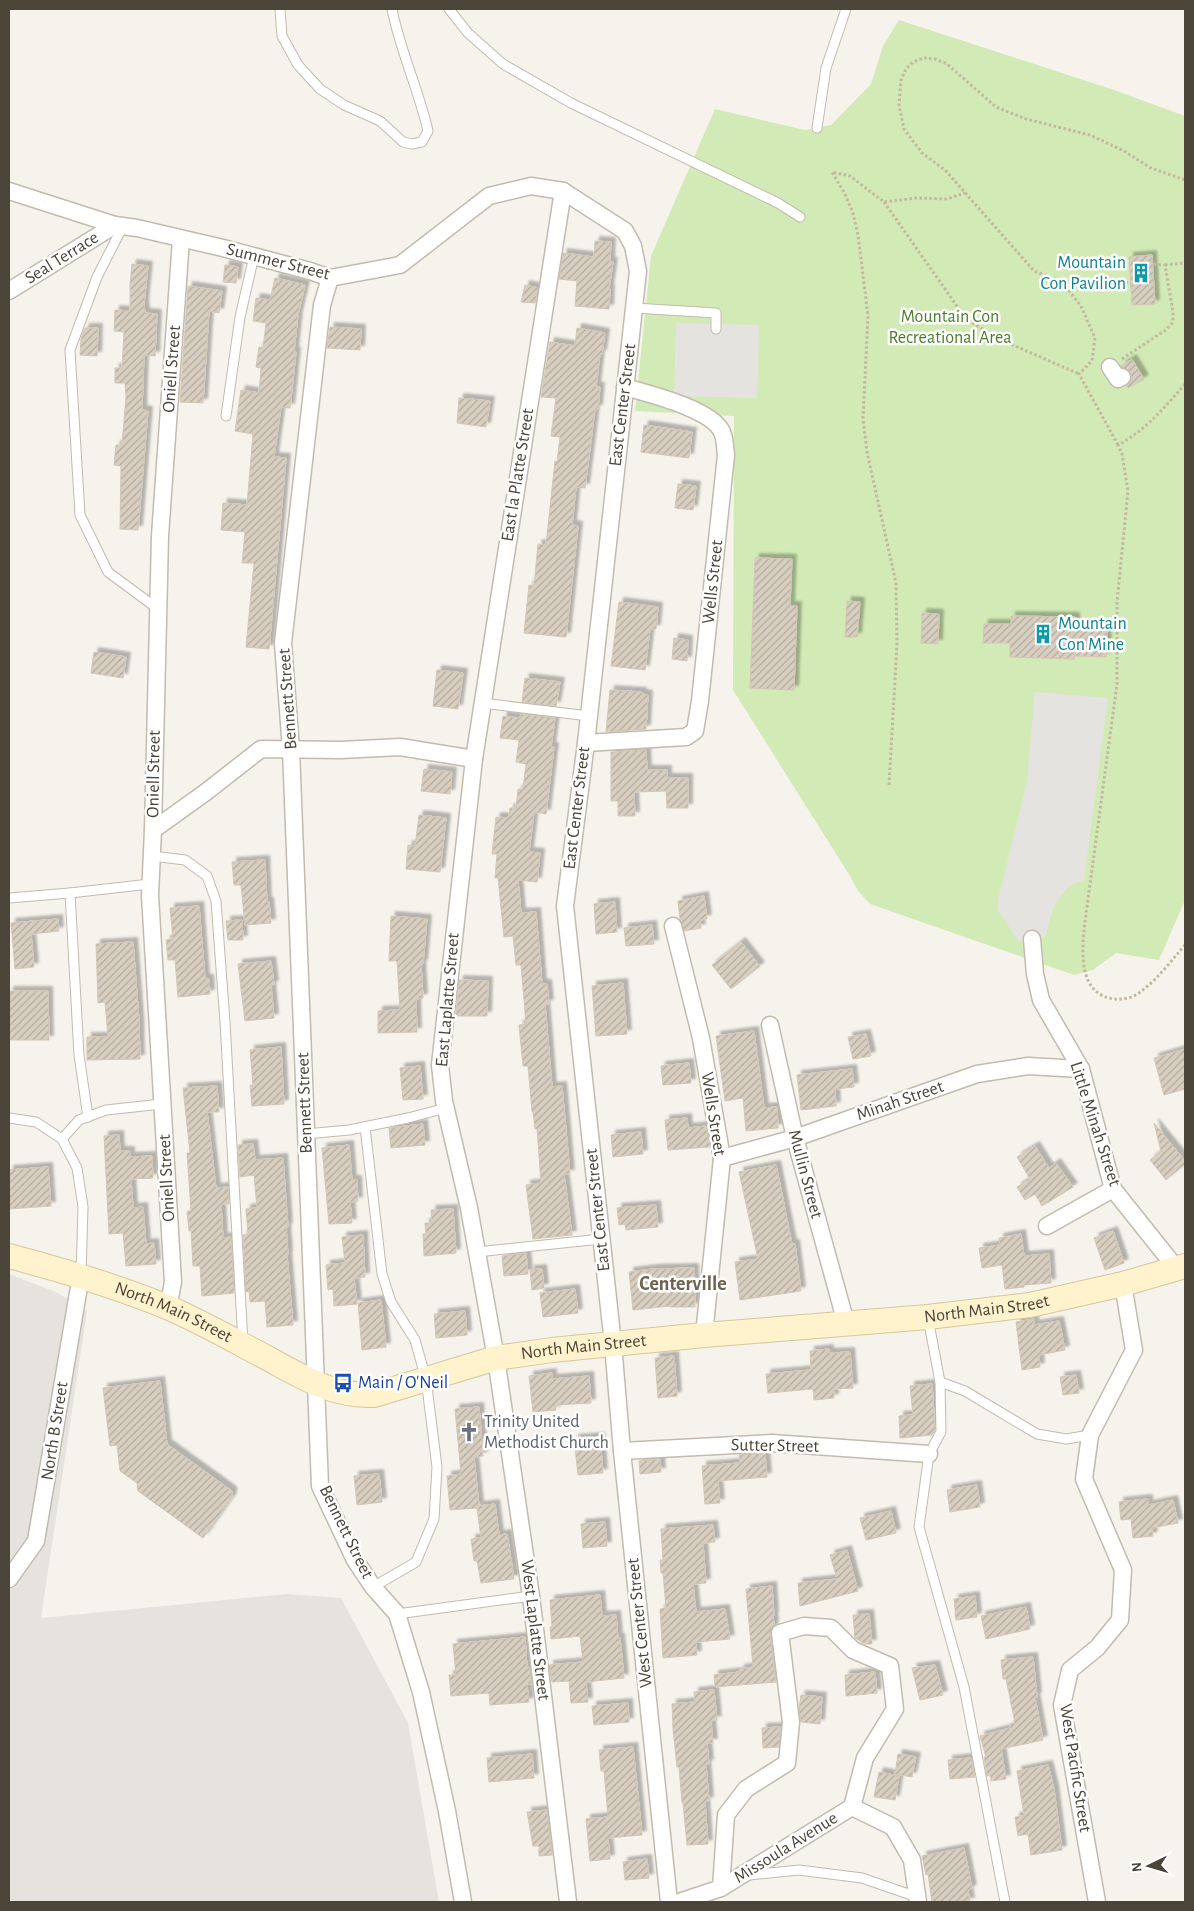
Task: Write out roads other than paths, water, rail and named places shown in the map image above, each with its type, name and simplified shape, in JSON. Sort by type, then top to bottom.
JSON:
[{"type":"main road","name":"North Main Street","points":[[9,1256],[80,1275],[168,1308],[316,1384],[342,1393],[358,1395],[374,1395],[496,1358],[552,1350],[704,1335],[928,1318],[1030,1305],[1123,1284],[1181,1267]]},
{"type":"street","name":"Summer Street","points":[[9,191],[119,225],[254,256],[330,278],[400,264],[488,196],[531,186],[563,191],[625,231],[633,246],[638,271]]},
{"type":"street","name":"East la Platte Street","points":[[474,759],[563,191]]},
{"type":"street","name":"Seal Terrace","points":[[9,291],[119,225]]},
{"type":"street","name":"Oniell Street","points":[[168,1308],[173,1282],[150,884],[160,536],[180,239]]},
{"type":"street","name":"East Center Street","points":[[613,1344],[565,906],[586,743],[638,271]]},
{"type":"street","name":"Bennett Street","points":[[330,278],[322,306],[283,643],[291,750],[320,1486],[355,1560],[373,1587],[397,1614],[423,1701],[447,1811],[463,1902]]},
{"type":"street","name":"Wells Street","points":[[586,743],[686,738],[695,731],[700,701],[726,455],[722,432],[708,415],[661,397],[625,387]]},
{"type":"street","points":[[153,830],[261,749],[340,750],[400,747],[474,759]]},
{"type":"street","name":"East Laplatte Street","points":[[474,759],[440,1065],[446,1108],[469,1208],[496,1358]]},
{"type":"street","name":"Wells Street","points":[[673,926],[701,1038],[722,1158],[704,1335]]},
{"type":"street","name":"Little Minah Street","points":[[1032,939],[1035,974],[1042,1000],[1081,1069],[1113,1189],[1181,1267]]},
{"type":"street","name":"Mullin Street","points":[[770,1025],[795,1138],[846,1323]]},
{"type":"street","name":"Minah Street","points":[[722,1158],[795,1138],[978,1074],[1028,1066],[1081,1069]]},
{"type":"street","points":[[1047,1226],[1113,1189]]},
{"type":"street","name":"North B Street","points":[[9,1579],[36,1541],[80,1275]]},
{"type":"street","name":"West Pacific Street","points":[[1097,1902],[1062,1705],[1070,1670],[1097,1648],[1120,1620],[1122,1570],[1084,1479],[1090,1435],[1134,1350],[1123,1284]]},
{"type":"street","name":"West Center Street","points":[[613,1344],[622,1451],[669,1902]]},
{"type":"street","name":"West Laplatte Street","points":[[496,1358],[532,1596],[568,1902]]},
{"type":"street","name":"Sutter Street","points":[[622,1451],[772,1443],[929,1454]]},
{"type":"street","name":"Missoula Avenue","points":[[679,1902],[721,1888],[852,1808],[865,1758],[895,1709],[890,1666],[853,1650],[831,1628],[804,1626],[780,1633],[791,1722],[787,1763],[746,1789],[726,1815],[721,1888]]},
{"type":"street","name":"Missoula Avenue","points":[[852,1808],[893,1827],[912,1860],[918,1900]]},
{"type":"lane","points":[[280,9],[282,36],[298,65],[320,89],[344,105],[380,121],[403,142],[412,144],[422,142],[428,131],[392,9]]},
{"type":"lane","points":[[449,9],[468,33],[503,64],[571,103],[778,203],[800,217]]},
{"type":"lane","points":[[817,128],[826,68],[846,9]]},
{"type":"lane","points":[[119,225],[97,277],[70,350],[80,515],[108,572],[158,609]]},
{"type":"lane","points":[[226,416],[240,316],[254,256]]},
{"type":"lane","points":[[634,308],[716,312],[716,329]]},
{"type":"lane","points":[[482,703],[589,716]]},
{"type":"lane","points":[[152,856],[184,860],[207,876],[216,901],[226,1032],[243,1345]]},
{"type":"lane","points":[[9,898],[150,884]]},
{"type":"lane","points":[[70,893],[79,1055],[88,1117]]},
{"type":"lane","points":[[62,1139],[79,1120],[106,1110],[162,1104]]},
{"type":"lane","points":[[306,1134],[349,1130],[446,1108]]},
{"type":"lane","points":[[9,1118],[36,1122],[62,1139],[76,1168],[83,1207],[80,1275]]},
{"type":"lane","points":[[365,1127],[382,1274],[391,1302],[415,1340],[426,1379],[437,1467],[434,1519],[416,1562],[373,1587]]},
{"type":"lane","points":[[477,1252],[601,1239]]},
{"type":"lane","points":[[928,1318],[940,1382],[941,1432],[929,1454],[919,1527],[964,1688],[1005,1902]]},
{"type":"lane","points":[[940,1382],[965,1391],[1038,1434],[1066,1439],[1090,1435]]},
{"type":"lane","points":[[397,1614],[532,1596]]},
{"type":"lane","points":[[742,1875],[799,1870],[862,1878],[918,1900]]},
{"type":"place","name":"Mountain Con Pavilion","points":[[1141,273]]},
{"type":"place","name":"Mountain Con Mine","points":[[1043,634]]},
{"type":"place","name":"Main / O'Neil","points":[[343,1383]]},
{"type":"place","name":"Trinity United Methodist Church","points":[[469,1432]]},
{"type":"district","name":"Centerville","points":[[683,1284]]},
{"type":"park label","name":"Mountain Con Recreational Area","points":[[950,327]]}]
